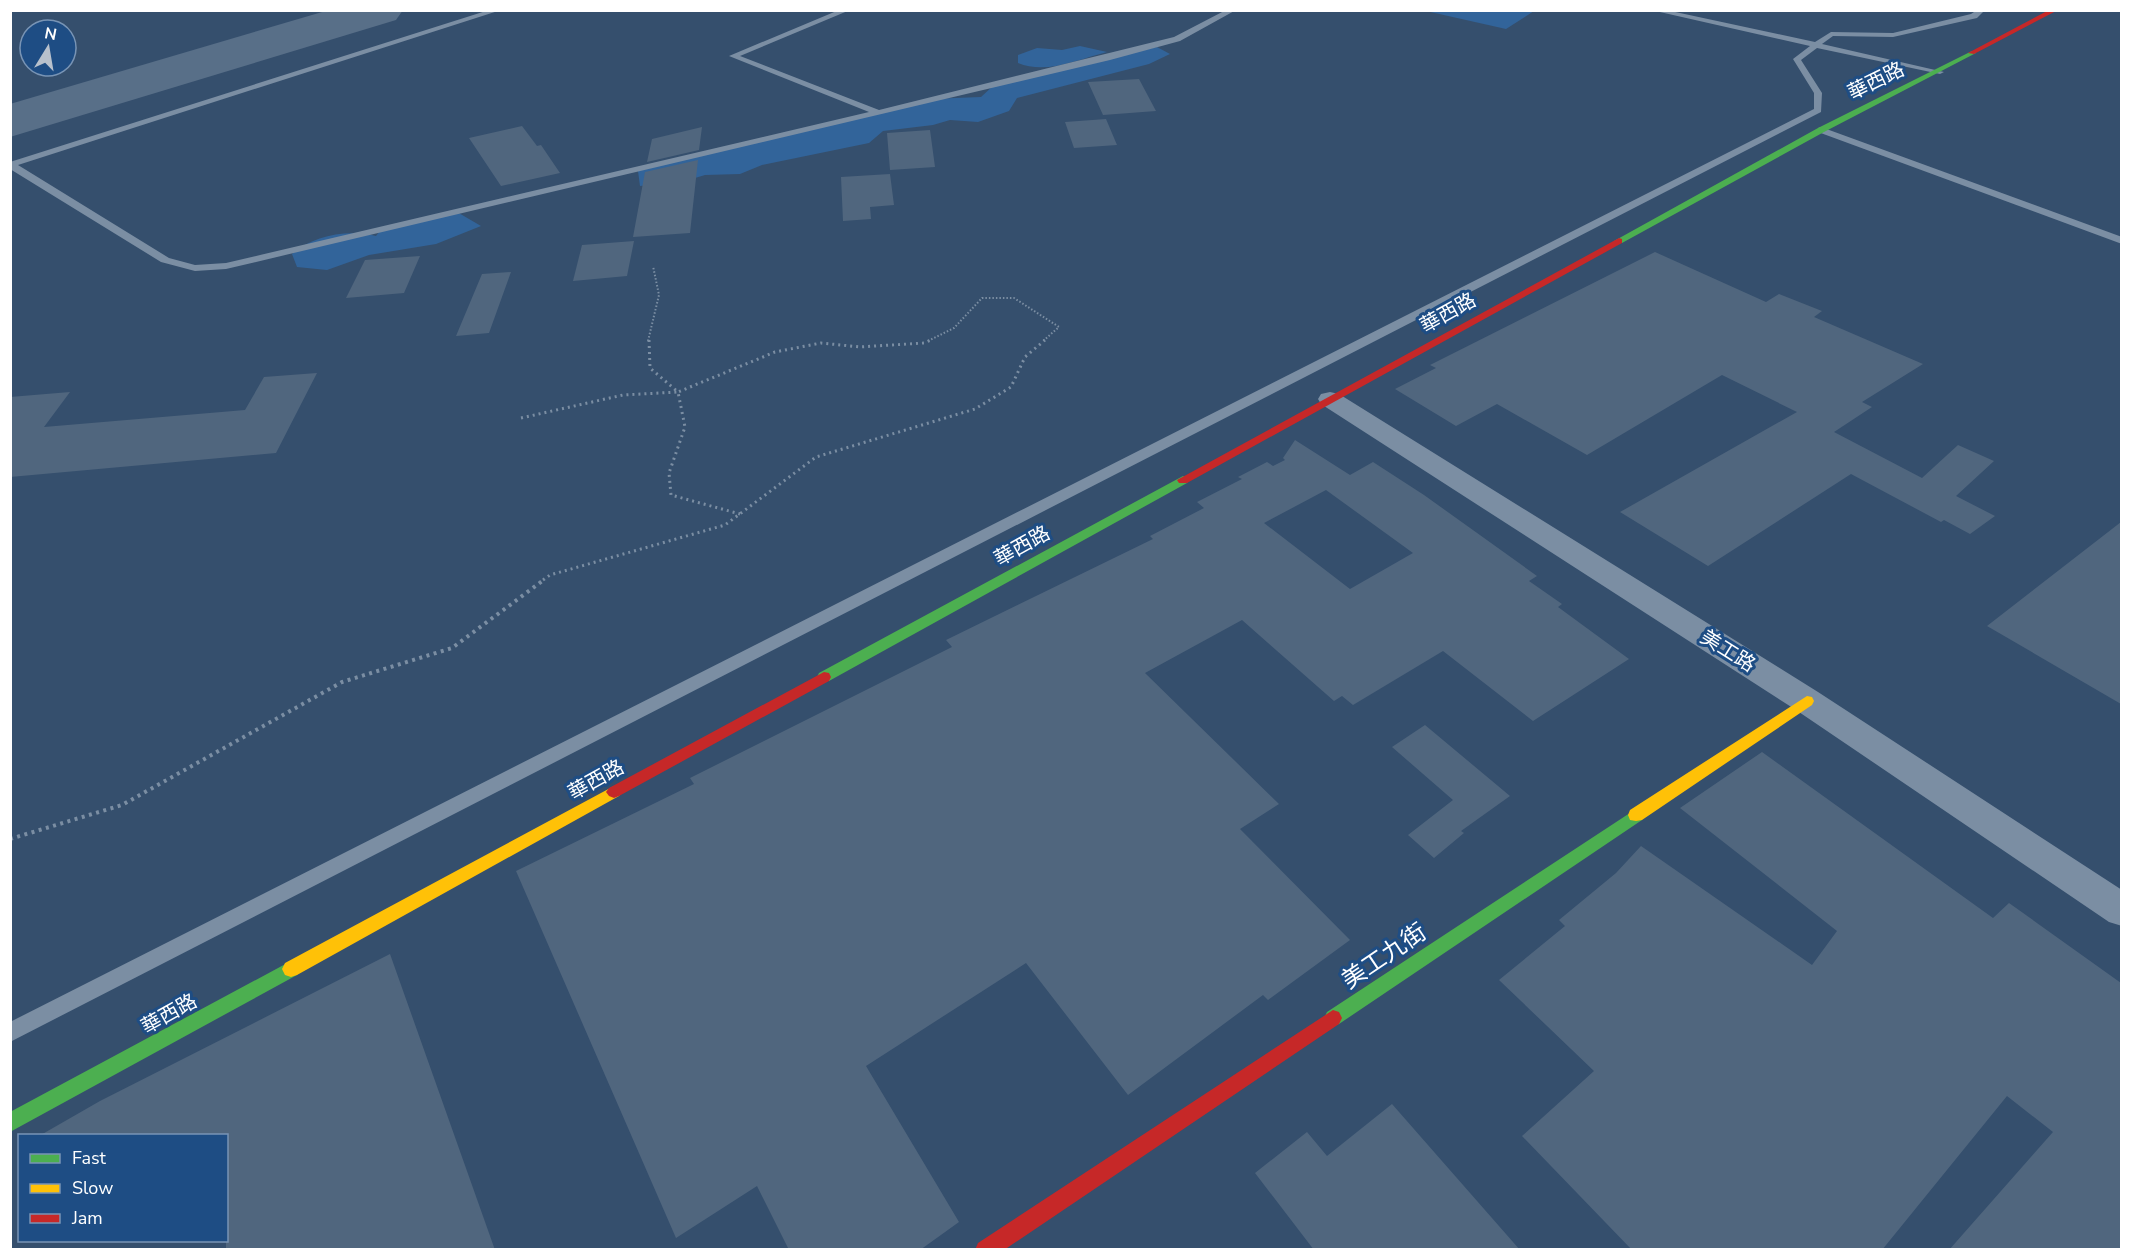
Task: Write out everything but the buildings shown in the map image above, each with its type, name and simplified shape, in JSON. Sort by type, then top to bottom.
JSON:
[{"type":"street","name":"華西路","points":[[10,1123],[1821,130],[1940,72],[2055,10]]},
{"type":"street","name":"美工路","points":[[1330,399],[1807,701],[2121,910]]},
{"type":"street","name":"美工九街","points":[[985,1250],[1807,701]]},
{"type":"lane","points":[[11,165],[498,10]]},
{"type":"lane","points":[[847,10],[733,56],[877,112]]},
{"type":"lane","points":[[11,165],[178,267],[207,268],[247,263],[1176,39],[1233,10]]},
{"type":"lane","points":[[1654,10],[1940,72]]},
{"type":"lane","points":[[10,1033],[1818,110],[1818,93],[1797,59],[1832,34],[1893,35],[1974,16],[1982,10]]},
{"type":"lane","points":[[1821,130],[2121,242]]},
{"type":"path","points":[[653,266],[659,295],[647,346],[650,368],[678,392],[685,427],[669,473],[671,495],[740,514]]},
{"type":"path","points":[[10,839],[122,805],[342,682],[452,648],[550,575],[725,525],[816,457],[975,409],[1011,387],[1025,357],[1059,327],[1014,298],[982,298],[954,328],[924,343],[860,347],[820,343],[775,352],[678,392],[623,394],[521,418]]},
{"type":"shaded area","points":[[1426,11],[1534,11],[1506,29]]},
{"type":"shaded area","points":[[1080,46],[1107,52],[1051,67],[1018,63],[1018,55],[1037,48],[1062,50]]},
{"type":"shaded area","points":[[1157,47],[1170,54],[1149,64],[1017,98],[1009,111],[978,122],[950,120],[933,125],[883,131],[869,143],[762,165],[740,174],[705,175],[685,181],[640,186],[638,171],[930,99],[981,97],[994,85]]},
{"type":"shaded area","points":[[457,212],[481,226],[436,244],[369,255],[327,270],[297,267],[292,254],[310,242],[331,235],[354,233],[376,236],[380,231]]},
{"type":"taxiway","points":[[10,121],[380,10]]},
{"type":"traffic: fast","points":[[1619,241],[1821,130],[1972,53]]},
{"type":"traffic: fast","points":[[824,677],[1183,480]]},
{"type":"traffic: fast","points":[[1333,1018],[1636,815]]},
{"type":"traffic: fast","points":[[10,1123],[291,969]]},
{"type":"traffic: slow","points":[[1636,815],[1807,701]]},
{"type":"traffic: slow","points":[[291,969],[614,792]]},
{"type":"traffic: jam","points":[[1972,53],[2055,10]]},
{"type":"traffic: jam","points":[[1183,480],[1619,241]]},
{"type":"traffic: jam","points":[[614,792],[824,677]]},
{"type":"traffic: jam","points":[[985,1250],[1333,1018]]}]
